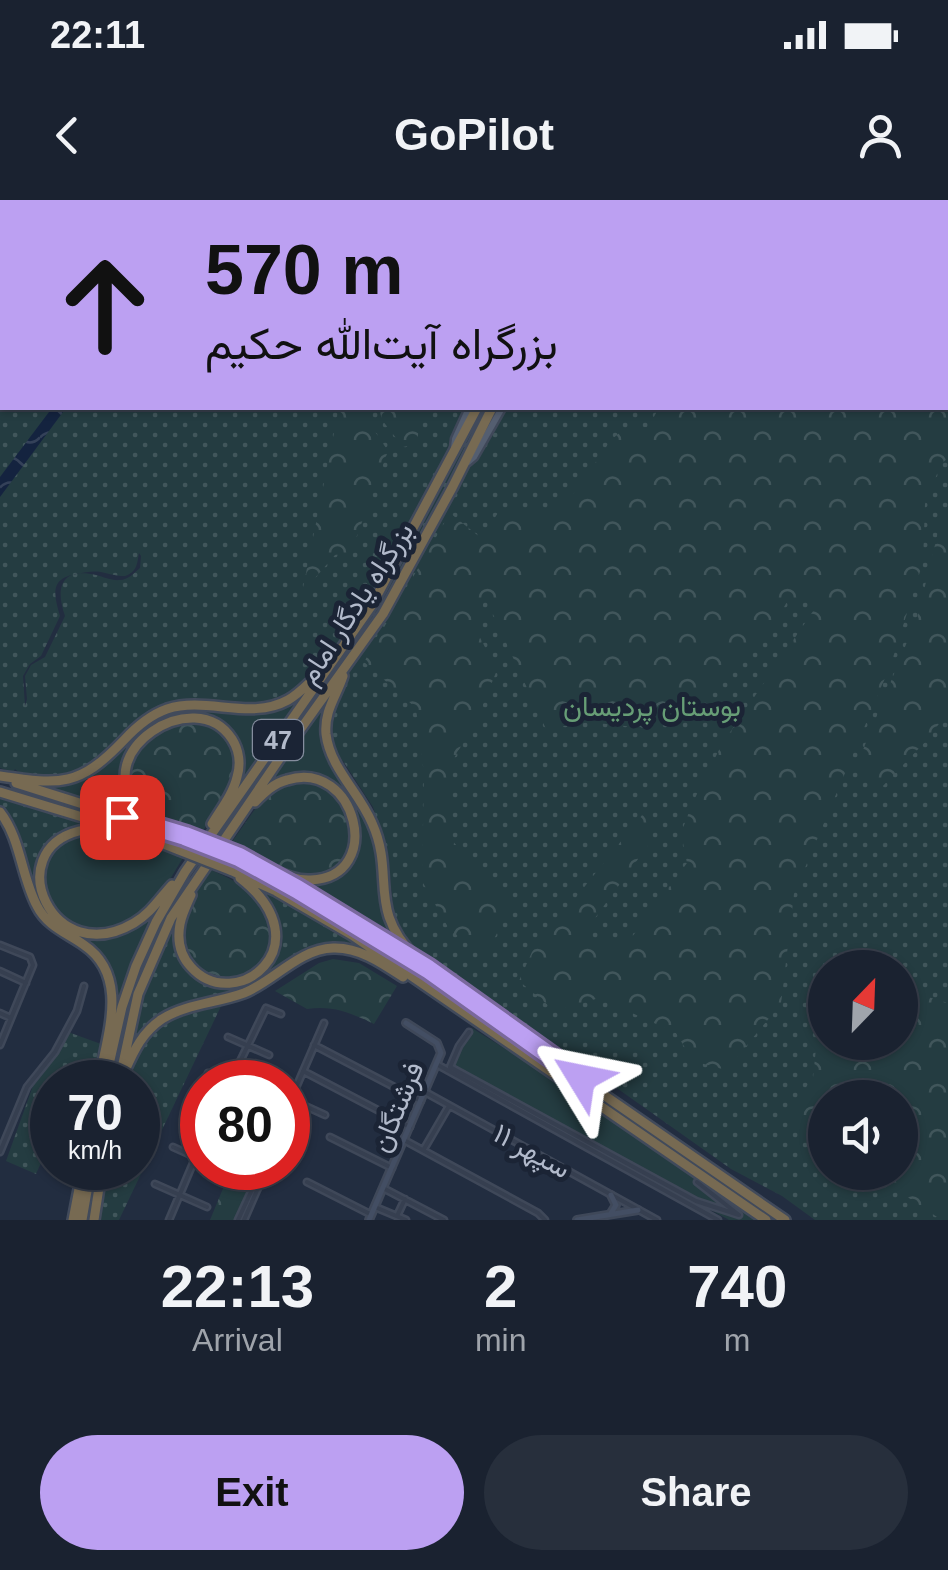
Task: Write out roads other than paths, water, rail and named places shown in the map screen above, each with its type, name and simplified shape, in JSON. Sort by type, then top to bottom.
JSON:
[{"type":"highway","name":"بزرگراه یادگار امام","points":[[108,1060],[136,966],[156,922],[185,872],[382,588],[477,410]]},
{"type":"highway","name":"بزرگراه یادگار امام","points":[[124,1060],[138,994],[165,930],[282,755],[383,614],[491,410]]},
{"type":"highway","points":[[0,777],[50,782],[78,776],[102,762],[156,714],[189,705],[268,708],[291,698],[332,662]]},
{"type":"highway","points":[[345,668],[326,716],[329,747],[375,828],[391,926],[405,947],[428,969]]},
{"type":"highway","points":[[185,836],[139,807],[125,777],[130,756],[142,739],[161,725],[189,718],[204,719],[232,738],[239,767],[209,838]]},
{"type":"highway","points":[[0,777],[185,836],[292,878],[318,880],[335,872],[354,848],[353,817],[346,802],[315,779],[297,777],[281,782],[245,810]]},
{"type":"highway","points":[[0,792],[148,838],[288,897],[332,923],[766,1220]]},
{"type":"highway","points":[[0,812],[13,836],[41,914],[95,953],[110,976],[113,997],[105,1060]]},
{"type":"highway","points":[[148,838],[95,829],[62,839],[48,855],[40,878],[48,910],[61,923],[78,931],[112,932],[142,918],[185,872]]},
{"type":"highway","points":[[239,857],[428,969],[786,1220]]},
{"type":"highway","points":[[197,879],[180,924],[183,956],[193,970],[207,979],[224,983],[242,981],[266,964],[276,932],[272,914],[262,898],[230,870]]},
{"type":"highway","points":[[130,1060],[142,1038],[162,1020],[244,993],[312,952],[333,948],[352,950],[378,961],[491,1033]]},
{"type":"highway","points":[[73,1220],[81,1190]]},
{"type":"highway","points":[[82,1220],[85,1190]]},
{"type":"highway","points":[[94,1220],[99,1190]]},
{"type":"main road","points":[[453,455],[455,438],[468,410]]},
{"type":"main road","points":[[463,466],[474,457],[501,410]]},
{"type":"street","points":[[0,945],[30,958],[33,965],[0,1045]]},
{"type":"street","points":[[0,972],[26,983]]},
{"type":"street","points":[[0,1152],[23,1095],[55,1052],[77,1011],[84,986]]},
{"type":"street","points":[[240,1060],[266,1008],[280,1014]]},
{"type":"street","points":[[0,1014],[11,1018]]},
{"type":"street","points":[[307,1060],[324,1022]]},
{"type":"street","name":"فرشتگان","points":[[370,1218],[441,1052],[440,1046],[406,1023]]},
{"type":"street","points":[[469,1032],[450,1067],[696,1201],[738,1215],[696,1182]]},
{"type":"street","points":[[228,1036],[269,1056]]},
{"type":"street","points":[[314,1044],[421,1101]]},
{"type":"street","points":[[437,1064],[718,1220]]},
{"type":"street","points":[[310,1075],[410,1126]]},
{"type":"street","name":"سپهر ۱۱","points":[[425,1092],[657,1220]]},
{"type":"street","points":[[424,1151],[450,1106]]},
{"type":"street","points":[[310,1108],[325,1115]]},
{"type":"street","points":[[330,1137],[392,1168]]},
{"type":"street","points":[[404,1140],[546,1220]]},
{"type":"street","points":[[173,1147],[180,1150]]},
{"type":"street","points":[[310,1184],[370,1218]]},
{"type":"street","points":[[160,1186],[207,1207]]},
{"type":"street","points":[[383,1188],[444,1220]]},
{"type":"street","points":[[168,1220],[183,1190]]},
{"type":"street","points":[[241,1220],[257,1190]]},
{"type":"street","points":[[610,1214],[616,1205],[611,1195]]},
{"type":"street","points":[[397,1216],[405,1199]]},
{"type":"street","points":[[375,1207],[406,1220]]},
{"type":"street","points":[[577,1220],[638,1210]]},
{"type":"water","points":[[50,410],[65,410],[0,497],[0,477]]},
{"type":"park label","name":"بوستان پردیسان","points":[[652,706]]}]
